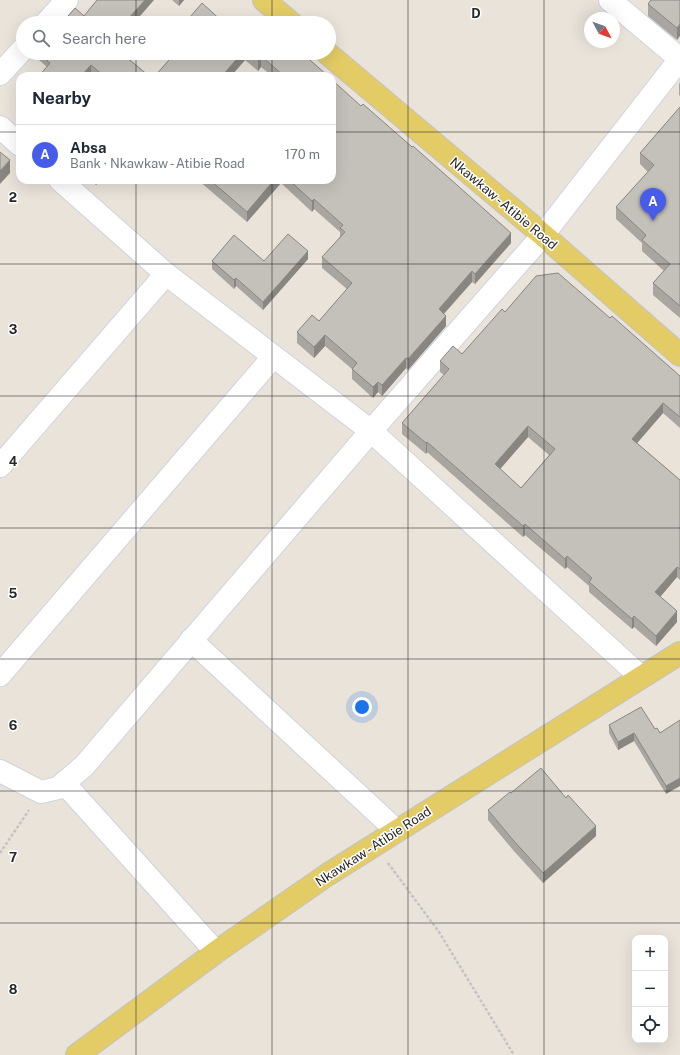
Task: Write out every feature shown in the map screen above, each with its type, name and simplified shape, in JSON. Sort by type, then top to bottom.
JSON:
[{"type":"main road","points":[[264,0],[283,16]]},
{"type":"main road","name":"Nkawkaw - Atibie Road","points":[[335,60],[543,235],[680,354]]},
{"type":"main road","name":"Nkawkaw - Atibie Road","points":[[77,1055],[216,952],[328,875],[680,653]]},
{"type":"street","points":[[52,16],[67,0]]},
{"type":"street","points":[[0,771],[41,792],[58,788],[84,766],[371,431],[543,235],[680,59],[610,0]]},
{"type":"street","points":[[0,74],[16,57]]},
{"type":"street","points":[[0,127],[16,141]]},
{"type":"street","points":[[65,184],[166,274],[371,431],[641,677]]},
{"type":"street","points":[[0,466],[166,274]]},
{"type":"street","points":[[0,675],[273,357]]},
{"type":"street","points":[[191,640],[397,831]]},
{"type":"street","points":[[64,783],[216,952]]},
{"type":"path","points":[[0,853],[41,792]]},
{"type":"path","points":[[375,845],[439,932],[514,1055]]},
{"type":"building","points":[[97,0],[145,0],[131,16],[84,16]]},
{"type":"building","points":[[651,0],[680,0],[680,24],[677,28],[648,4]]},
{"type":"building","points":[[202,3],[216,16],[191,16]]},
{"type":"building","points":[[75,8],[84,16],[68,16]]},
{"type":"building","points":[[130,60],[144,72],[99,72],[91,65],[85,72],[42,72],[50,63],[47,61]]},
{"type":"building","points":[[169,60],[236,60],[225,72],[158,72]]},
{"type":"building","points":[[266,60],[310,60],[323,72],[279,72]]},
{"type":"building","points":[[336,84],[361,106],[363,104],[412,147],[413,146],[511,233],[475,274],[472,271],[439,309],[446,316],[408,359],[406,358],[382,385],[378,382],[373,387],[352,369],[357,363],[325,335],[314,347],[297,332],[312,315],[319,321],[352,283],[322,257],[345,232],[340,228],[343,225],[314,199],[312,201],[293,184],[336,184]]},
{"type":"building","points":[[680,107],[680,306],[653,283],[670,264],[642,240],[646,235],[616,207],[654,165],[640,153]]},
{"type":"building","points":[[0,152],[10,160],[0,171]]},
{"type":"building","points":[[215,184],[271,184],[247,212]]},
{"type":"building","points":[[288,234],[308,251],[263,302],[236,278],[234,280],[212,261],[234,235],[264,261]]},
{"type":"building","points":[[558,273],[610,318],[612,316],[680,376],[680,417],[663,403],[632,439],[680,480],[680,569],[677,567],[655,592],[677,611],[656,636],[634,616],[632,619],[589,582],[592,578],[567,556],[565,559],[525,524],[523,526],[427,442],[426,443],[402,423],[449,369],[440,361],[453,346],[462,354],[502,309],[505,312],[536,276]],"holes":[[[528,426],[555,449],[521,488],[495,464]]]},
{"type":"building","points":[[641,707],[655,729],[657,728],[660,733],[680,720],[680,778],[666,786],[634,733],[618,742],[609,725]]},
{"type":"building","points":[[541,768],[566,798],[568,795],[596,826],[543,873],[488,810]]},
{"type":"place","name":"Absa","points":[[653,221]]}]
